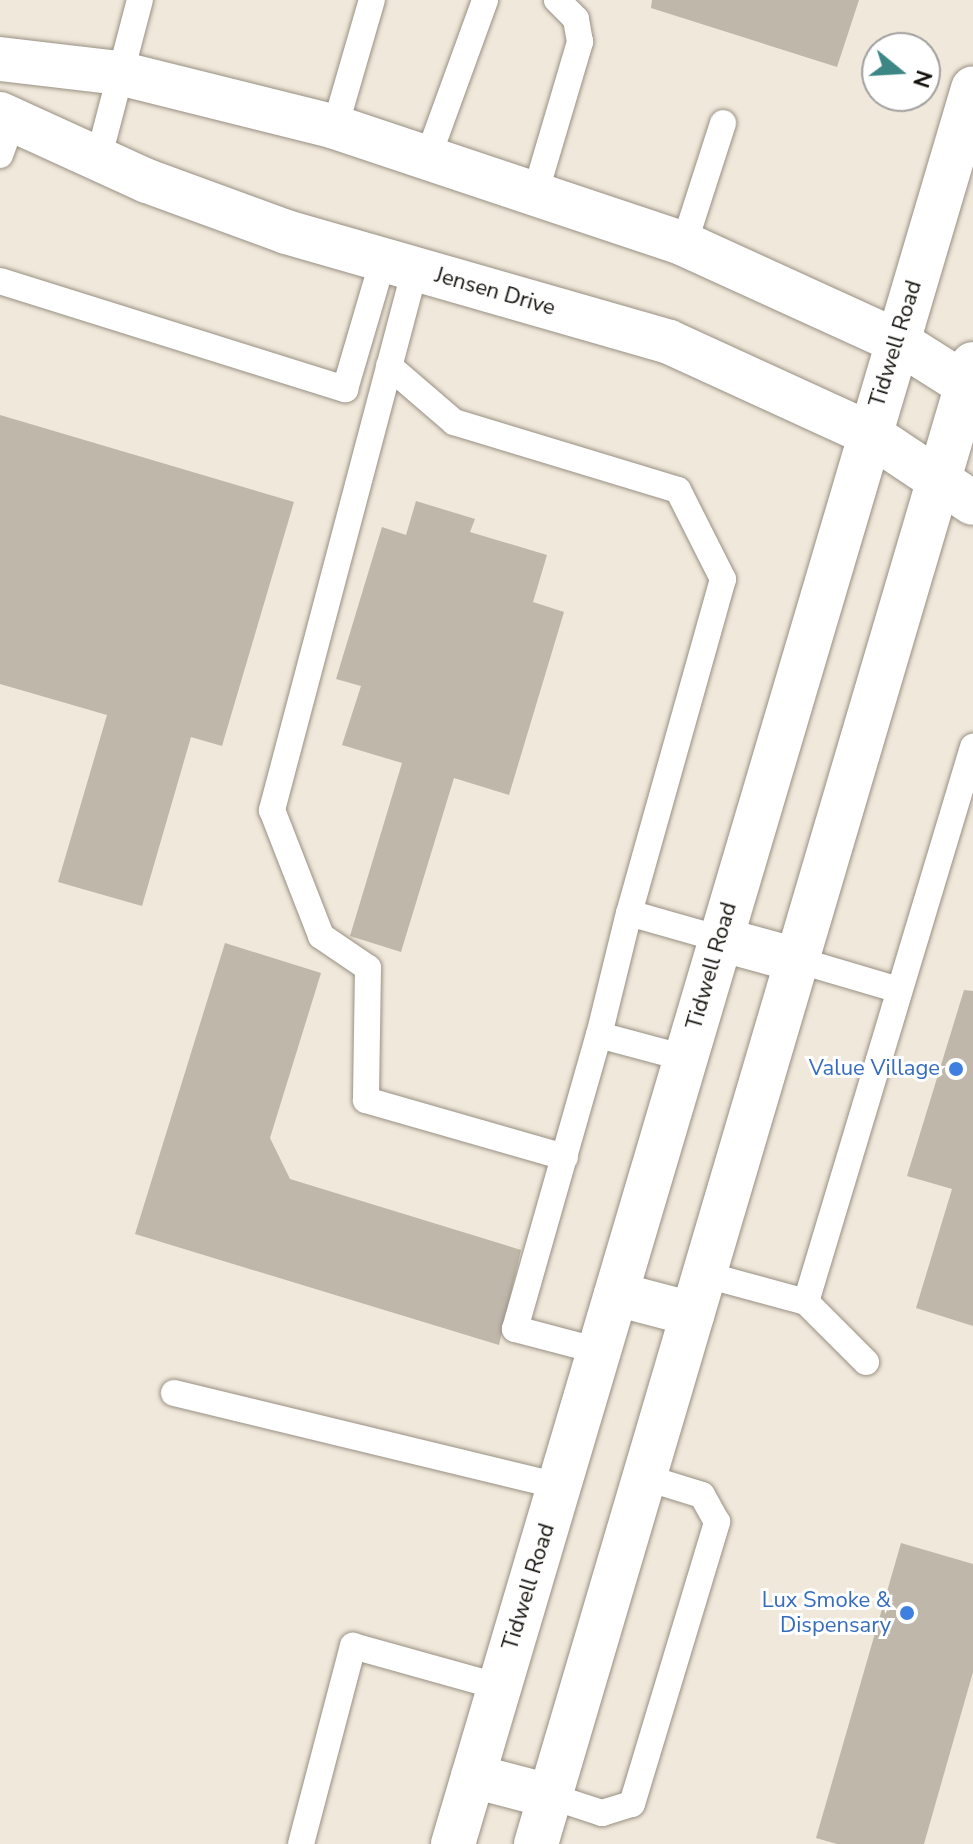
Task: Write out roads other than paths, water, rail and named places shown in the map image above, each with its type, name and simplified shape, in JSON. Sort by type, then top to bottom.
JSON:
[{"type":"main road","points":[[0,59],[119,73],[335,127],[428,157],[684,244],[897,341],[971,379],[956,491],[797,960],[536,1844]]},
{"type":"main road","name":"Tidwell Road","points":[[453,1844],[868,433],[973,88]]},
{"type":"main road","name":"Jensen Drive","points":[[4,129],[99,156],[286,232],[669,342],[868,433],[956,491]]},
{"type":"main road","points":[[720,939],[797,960]]},
{"type":"main road","points":[[616,1294],[698,1294]]},
{"type":"main road","points":[[473,1776],[550,1796]]},
{"type":"lane","points":[[99,156],[140,0]]},
{"type":"lane","points":[[335,127],[372,0]]},
{"type":"lane","points":[[428,157],[485,0]]},
{"type":"lane","points":[[535,194],[580,42],[576,19],[557,0]]},
{"type":"lane","points":[[684,244],[723,123]]},
{"type":"lane","points":[[0,281],[345,389],[399,264]]},
{"type":"lane","points":[[399,264],[389,366],[272,810],[321,936],[368,968],[366,1100],[565,1157]]},
{"type":"lane","points":[[389,366],[454,422],[678,490],[723,579],[515,1329],[599,1351]]},
{"type":"lane","points":[[806,1302],[973,747]]},
{"type":"lane","points":[[629,913],[720,939]]},
{"type":"lane","points":[[797,960],[899,990]]},
{"type":"lane","points":[[599,1035],[685,1058]]},
{"type":"lane","points":[[698,1294],[806,1302],[866,1362]]},
{"type":"lane","points":[[174,1393],[559,1486]]},
{"type":"lane","points":[[550,1796],[602,1813],[632,1804],[717,1522],[702,1495],[644,1477]]},
{"type":"lane","points":[[301,1844],[353,1646],[500,1687]]},
{"type":"place","name":"Value Village","points":[[956,1069]]},
{"type":"place","name":"Lux Smoke & Dispensary","points":[[907,1613]]}]
